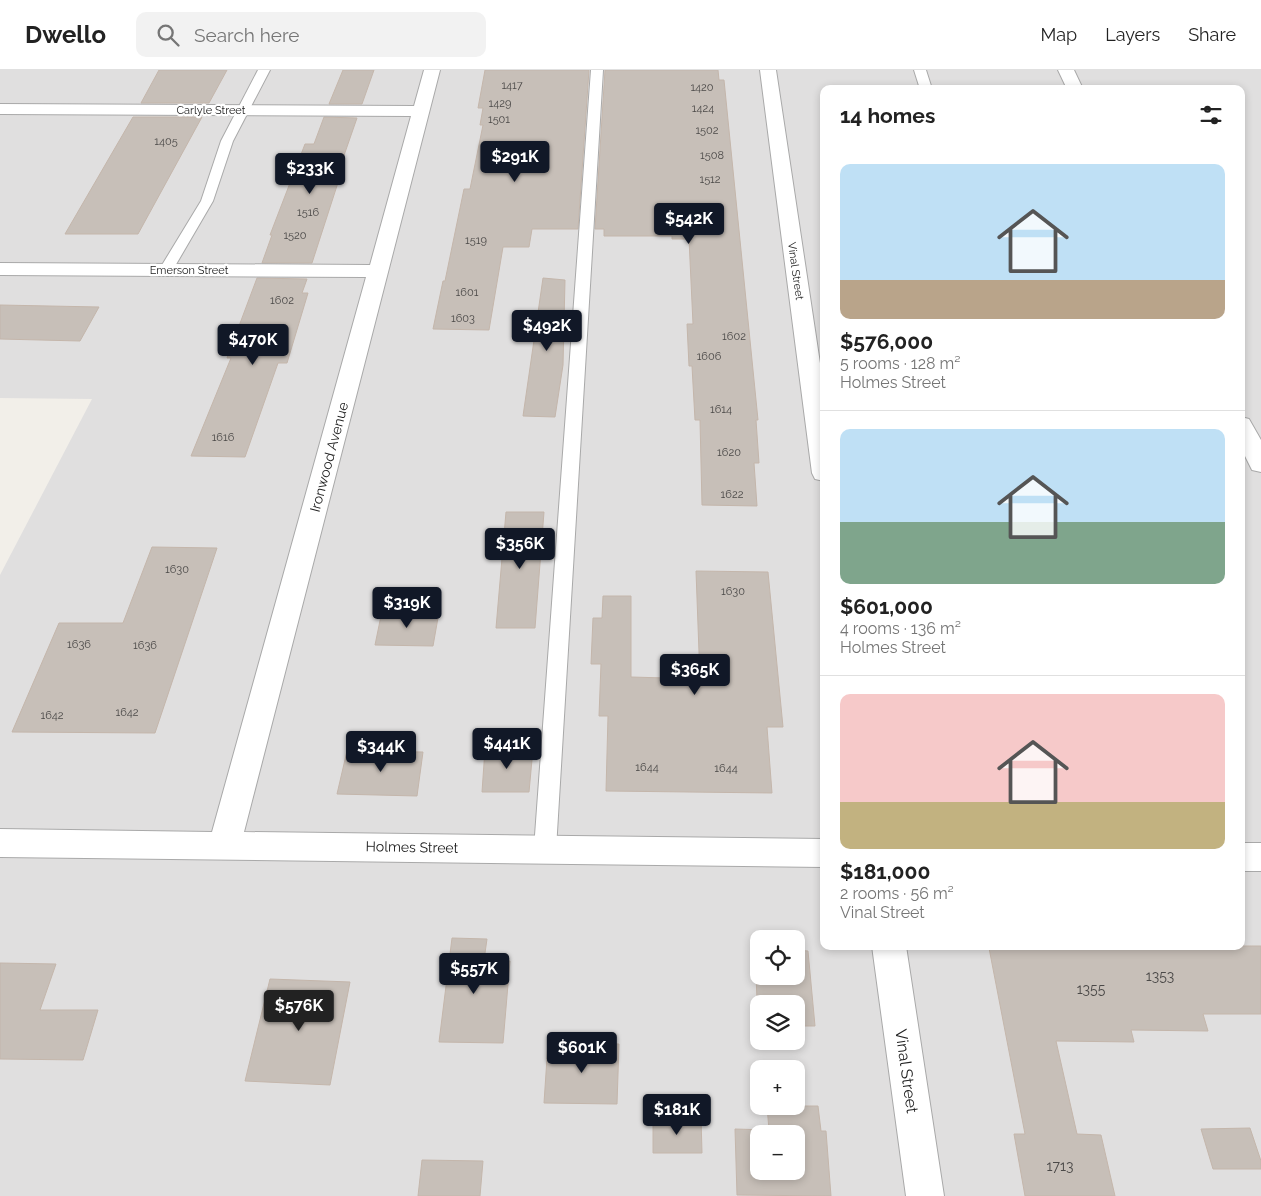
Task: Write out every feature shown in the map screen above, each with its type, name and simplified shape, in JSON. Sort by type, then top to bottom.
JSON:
[{"type":"street","name":"Ironwood Avenue","points":[[224,844],[432,70]]},
{"type":"street","name":"Vinal Street","points":[[768,70],[820,444]]},
{"type":"street","points":[[1066,70],[1073,85]]},
{"type":"street","name":"Carlyle Street","points":[[0,109],[421,111]]},
{"type":"street","name":"Emerson Street","points":[[0,269],[379,271]]},
{"type":"street","points":[[1245,432],[1261,464]]},
{"type":"street","name":"Holmes Street","points":[[0,842],[820,853]]},
{"type":"street","points":[[1245,857],[1261,857]]},
{"type":"street","name":"Vinal Street","points":[[890,950],[925,1196]]},
{"type":"lane","points":[[166,270],[207,201],[227,141],[245,110],[264,70]]},
{"type":"lane","points":[[545,849],[597,70]]},
{"type":"lane","points":[[920,70],[925,85]]},
{"type":"shaded area","points":[[0,70],[1261,70],[1261,1196],[0,1196],[0,575],[92,399],[0,398]]},
{"type":"building","points":[[159,70],[227,70],[209,103],[141,103]]},
{"type":"building","points":[[343,70],[374,70],[362,104],[329,104]]},
{"type":"building","points":[[485,70],[589,70],[578,229],[532,229],[529,247],[503,247],[489,330],[433,329],[464,189],[470,189],[483,125],[480,125],[483,108],[478,108]]},
{"type":"building","points":[[605,70],[718,70],[719,80],[724,80],[758,420],[756,420],[759,463],[754,463],[757,506],[702,505],[700,420],[695,420],[692,366],[689,366],[687,324],[693,324],[689,239],[672,239],[672,236],[604,236],[604,229],[595,229]]},
{"type":"building","points":[[133,117],[202,117],[138,234],[65,234]]},
{"type":"building","points":[[324,117],[357,118],[341,164],[344,164],[312,263],[262,263],[272,235],[270,235],[305,144],[314,144]]},
{"type":"building","points":[[257,278],[307,279],[302,293],[308,293],[287,363],[278,363],[245,457],[191,456],[231,358],[227,358]]},
{"type":"building","points":[[543,278],[565,280],[563,365],[555,417],[523,416]]},
{"type":"building","points":[[0,305],[99,307],[80,341],[0,339]]},
{"type":"building","points":[[506,512],[544,512],[535,628],[496,628]]},
{"type":"building","points":[[152,547],[217,548],[155,733],[12,732],[59,623],[123,623]]},
{"type":"building","points":[[696,571],[768,572],[783,727],[767,727],[772,793],[606,791],[608,716],[599,716],[601,664],[591,664],[593,618],[602,618],[603,596],[631,596],[631,677],[700,679]]},
{"type":"building","points":[[382,611],[439,612],[433,646],[375,645]]},
{"type":"building","points":[[485,749],[533,749],[529,792],[482,792]]},
{"type":"building","points":[[347,751],[423,752],[417,796],[337,794]]},
{"type":"building","points":[[452,938],[487,939],[484,960],[510,961],[503,1043],[439,1042]]},
{"type":"building","points":[[1245,946],[1261,946],[1261,1014],[1203,1014],[1208,1031],[1131,1030],[1134,1042],[1056,1041],[1077,1134],[1101,1135],[1115,1196],[1025,1196],[1014,1134],[1025,1134],[989,950],[1245,950]]},
{"type":"building","points":[[805,951],[808,951],[815,1026],[805,1026],[805,995],[757,995],[756,985],[805,985]]},
{"type":"building","points":[[0,963],[56,964],[40,1010],[98,1010],[83,1060],[0,1059]]},
{"type":"building","points":[[270,979],[350,982],[330,1085],[245,1081]]},
{"type":"building","points":[[548,1043],[619,1044],[617,1104],[544,1103]]},
{"type":"building","points":[[805,1106],[818,1106],[821,1131],[826,1131],[831,1196],[737,1195],[735,1129],[750,1129],[750,1180],[805,1180],[805,1125],[769,1125],[768,1115],[805,1115]]},
{"type":"building","points":[[653,1118],[701,1118],[702,1153],[653,1153]]},
{"type":"building","points":[[1250,1128],[1261,1161],[1261,1169],[1213,1169],[1201,1129]]},
{"type":"building","points":[[422,1160],[483,1161],[480,1196],[418,1196]]}]
